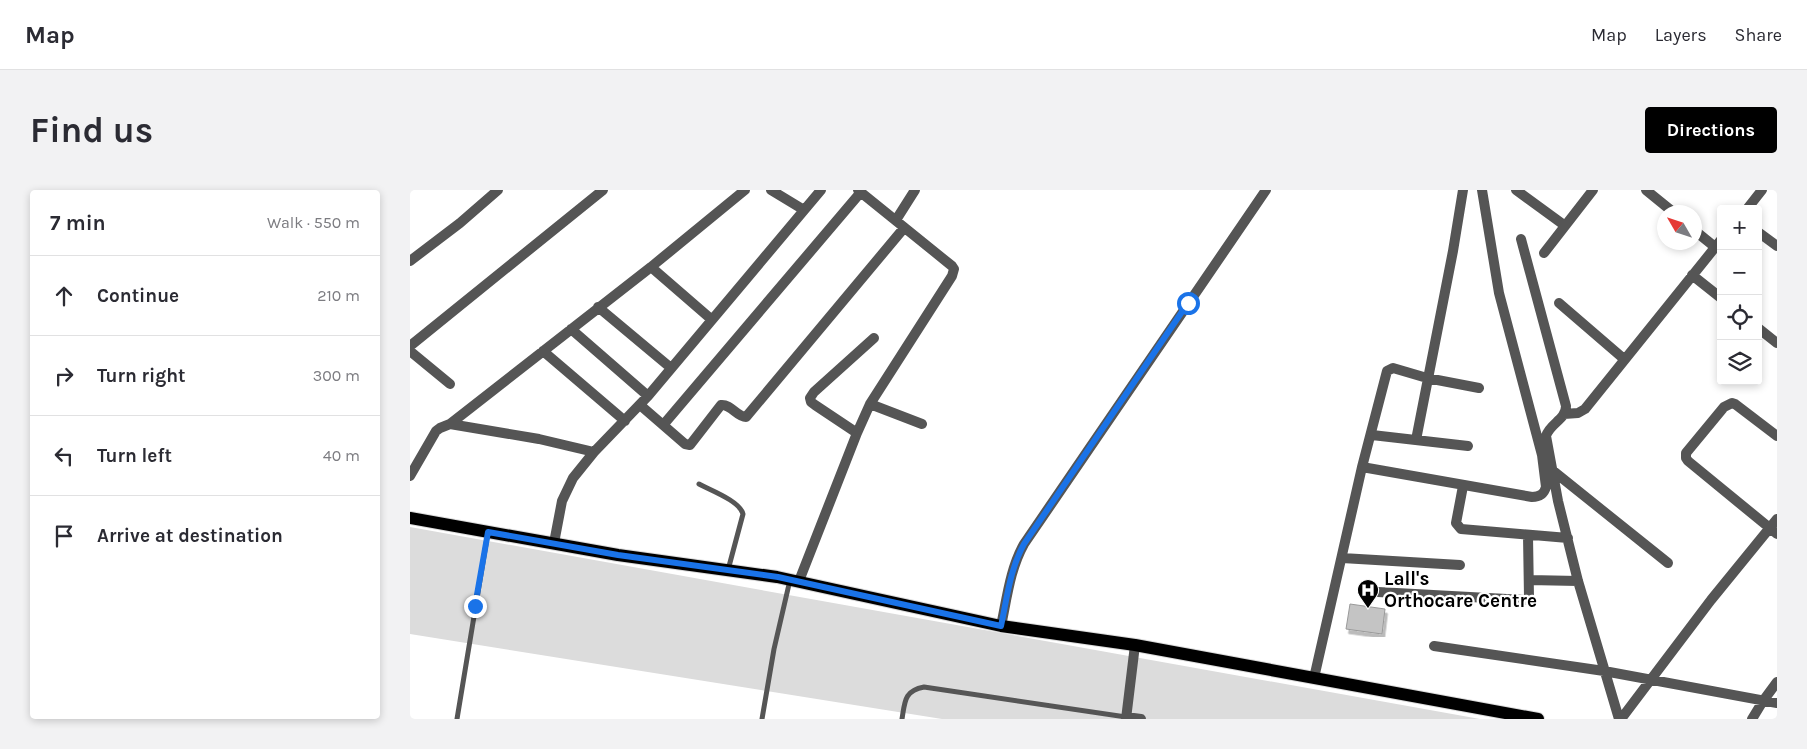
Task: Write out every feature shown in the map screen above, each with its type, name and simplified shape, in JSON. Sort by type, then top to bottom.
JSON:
[{"type":"main road","points":[[410,518],[618,555],[795,580],[1001,626],[1135,645],[1538,719]]},
{"type":"street","points":[[410,261],[460,223],[498,190]]},
{"type":"street","points":[[410,346],[603,190]]},
{"type":"street","points":[[410,476],[436,431],[450,424],[651,267],[745,190]]},
{"type":"street","points":[[771,190],[804,210]]},
{"type":"street","points":[[554,543],[565,492],[573,478],[594,452],[648,396],[821,190]]},
{"type":"street","points":[[896,220],[915,190]]},
{"type":"street","points":[[1001,626],[1012,573],[1024,544],[1266,190]]},
{"type":"street","points":[[1416,440],[1463,190]]},
{"type":"street","points":[[1362,467],[1532,497],[1545,492],[1542,455],[1499,293],[1482,190]]},
{"type":"street","points":[[1516,190],[1564,225]]},
{"type":"street","points":[[1544,253],[1593,190]]},
{"type":"street","points":[[1646,190],[1657,194],[1667,205]]},
{"type":"street","points":[[1750,205],[1762,190]]},
{"type":"street","points":[[664,424],[859,191],[954,269],[952,276],[870,404],[795,580]]},
{"type":"street","points":[[640,405],[686,444],[690,445],[721,406],[727,406],[742,417],[746,417],[904,228]]},
{"type":"street","points":[[1702,235],[1717,243]]},
{"type":"street","points":[[1762,235],[1777,246]]},
{"type":"street","points":[[1521,239],[1566,410],[1547,432],[1546,441],[1578,581],[1620,719]]},
{"type":"street","points":[[1564,414],[1582,412],[1717,245]]},
{"type":"street","points":[[651,267],[711,319]]},
{"type":"street","points":[[1692,275],[1717,295]]},
{"type":"street","points":[[1559,304],[1624,359]]},
{"type":"street","points":[[598,307],[671,368]]},
{"type":"street","points":[[571,328],[648,396]]},
{"type":"street","points":[[1762,331],[1777,343]]},
{"type":"street","points":[[857,433],[815,405],[811,402],[810,398],[814,392],[874,338]]},
{"type":"street","points":[[410,351],[450,384]]},
{"type":"street","points":[[543,351],[625,421]]},
{"type":"street","points":[[1314,678],[1362,467],[1389,370],[1393,368],[1428,378],[1479,388]]},
{"type":"street","points":[[1773,531],[1688,461],[1685,456],[1724,407],[1732,403],[1777,436]]},
{"type":"street","points":[[870,404],[922,424]]},
{"type":"street","points":[[450,424],[539,439],[594,452]]},
{"type":"street","points":[[1372,434],[1468,446]]},
{"type":"street","points":[[1552,470],[1668,563]]},
{"type":"street","points":[[1463,486],[1456,523],[1461,529],[1568,538]]},
{"type":"street","points":[[1620,719],[1710,600],[1773,531],[1777,519]]},
{"type":"street","points":[[1378,592],[1522,601],[1529,597],[1528,536]]},
{"type":"street","points":[[1342,558],[1460,565]]},
{"type":"street","points":[[1529,580],[1578,581]]},
{"type":"street","points":[[1135,645],[1126,718],[1142,719]]},
{"type":"street","points":[[1434,646],[1604,671],[1777,703]]},
{"type":"street","points":[[1752,719],[1777,682]]},
{"type":"lane","points":[[699,484],[736,503],[742,509],[727,570]]},
{"type":"lane","points":[[457,719],[488,532]]},
{"type":"lane","points":[[762,719],[774,649],[795,580]]},
{"type":"lane","points":[[902,719],[905,700],[908,695],[917,688],[924,687],[1126,718]]},
{"type":"shaded area","points":[[410,527],[1480,719],[942,719],[410,634]]},
{"type":"building","points":[[1350,604],[1385,609],[1382,634],[1346,629]]},
{"type":"place","name":"Lall's Orthocare Centre","points":[[1368,609]]},
{"type":"route","points":[[475,606],[488,532],[618,555],[778,577],[1001,626],[1012,573],[1024,544],[1188,303]]}]
